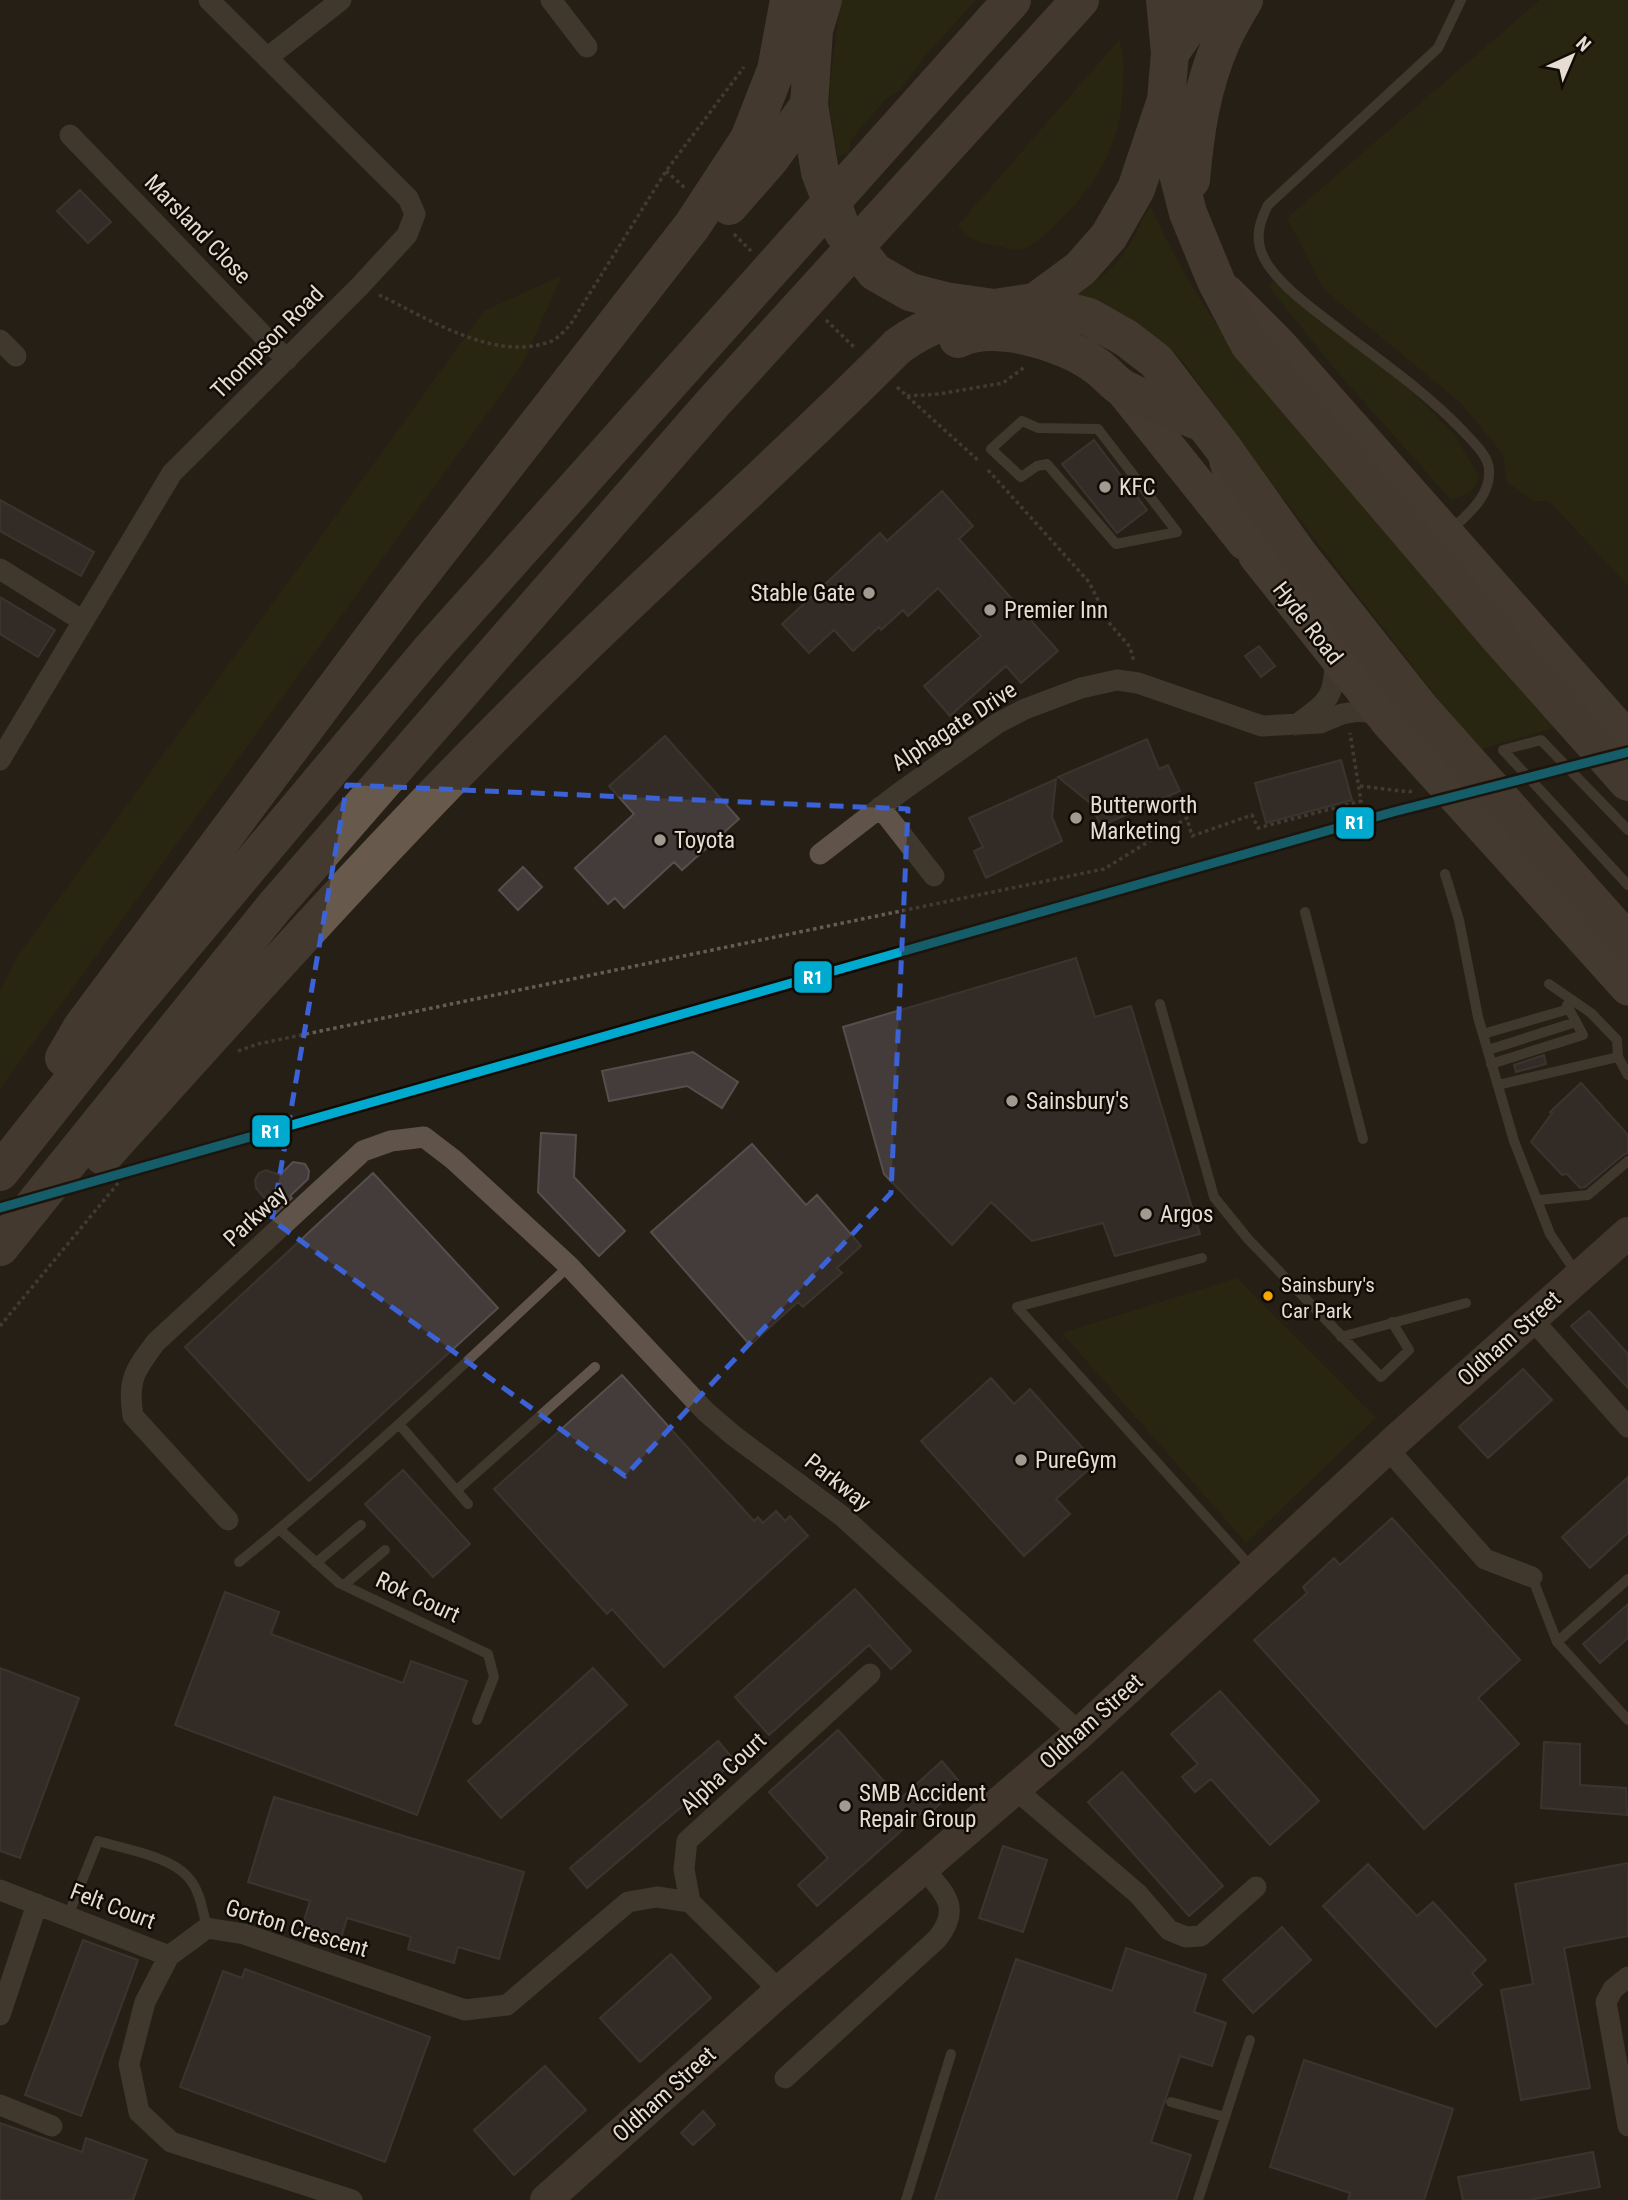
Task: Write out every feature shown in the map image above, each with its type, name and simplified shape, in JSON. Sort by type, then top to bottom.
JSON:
[{"type":"highway","points":[[760,149],[789,0]]},
{"type":"highway","points":[[0,1172],[128,1011],[429,652],[1012,0]]},
{"type":"highway","points":[[0,1247],[275,906],[712,404],[1080,0]]},
{"type":"highway","points":[[1165,0],[1170,53],[1166,100],[1175,162],[1188,214],[1216,281],[1249,344],[1509,627],[1628,782]]},
{"type":"highway","points":[[1170,53],[1227,9]]},
{"type":"highway","points":[[1188,214],[1193,150],[1204,90],[1221,43],[1227,9]]},
{"type":"highway","points":[[817,10],[809,105],[820,172],[843,232],[875,272],[910,292],[945,301],[993,308]]},
{"type":"highway","points":[[904,374],[919,331],[941,321],[993,308],[1035,302],[1080,269],[1109,236],[1136,189],[1166,100]]},
{"type":"highway","points":[[0,1165],[82,1027],[403,597],[692,226],[760,149],[809,105]]},
{"type":"highway","name":"Hyde Road","points":[[1035,302],[1089,317],[1126,338],[1156,361],[1214,436]]},
{"type":"highway","points":[[0,1269],[302,936],[434,795],[564,665],[857,387],[904,374],[962,337],[1001,331],[1069,351],[1095,365],[1121,388],[1214,436],[1299,555],[1397,716],[1614,950]]},
{"type":"main road","points":[[1216,281],[1279,344],[1446,534],[1509,627],[1628,739]]},
{"type":"main road","points":[[1121,388],[1256,556]]},
{"type":"main road","name":"Hyde Road","points":[[1214,436],[1256,556],[1335,658],[1397,716]]},
{"type":"main road","points":[[1614,950],[1628,988]]},
{"type":"street","name":"Thompson Road","points":[[0,760],[172,473],[360,286],[407,235],[415,214],[408,198],[209,0]]},
{"type":"street","points":[[267,58],[341,0]]},
{"type":"street","points":[[551,0],[587,47]]},
{"type":"street","name":"Marsland Close","points":[[70,135],[287,360]]},
{"type":"street","points":[[0,340],[16,356]]},
{"type":"street","points":[[0,569],[83,621]]},
{"type":"street","points":[[1294,726],[1325,703],[1335,683],[1335,658]]},
{"type":"street","name":"Alphagate Drive","points":[[820,854],[880,807],[998,723],[1025,709],[1081,688],[1117,680],[1138,683],[1262,726],[1320,723],[1342,714],[1360,711],[1397,716]]},
{"type":"street","points":[[880,807],[934,876]]},
{"type":"street","name":"Parkway","points":[[228,1520],[133,1416],[130,1398],[135,1369],[156,1342],[363,1151],[391,1141],[424,1138],[453,1160],[569,1266],[705,1411],[734,1436],[842,1516],[1080,1733]]},
{"type":"street","name":"Oldham Street","points":[[546,2200],[780,1991],[1080,1733],[1387,1448],[1628,1233]]},
{"type":"street","points":[[1531,1318],[1628,1427]]},
{"type":"street","points":[[1387,1448],[1485,1559],[1532,1577]]},
{"type":"street","name":"Alpha Court","points":[[690,1902],[684,1869],[687,1841],[870,1674]]},
{"type":"street","points":[[1015,1789],[1138,1894],[1169,1930],[1186,1937],[1201,1936],[1256,1887]]},
{"type":"street","points":[[785,2078],[937,1939],[947,1926],[950,1909],[944,1893],[923,1868]]},
{"type":"street","name":"Felt Court","points":[[0,1890],[169,1956]]},
{"type":"street","name":"Gorton Crescent","points":[[352,2200],[171,2142],[139,2112],[129,2064],[145,2002],[169,1956],[207,1928],[244,1934],[465,2010],[507,2005],[628,1902],[657,1897],[690,1902]]},
{"type":"street","points":[[690,1902],[780,1991]]},
{"type":"street","name":"Felt Court","points":[[0,2015],[37,1904]]},
{"type":"street","points":[[1628,1977],[1613,1989],[1606,2003],[1628,2126]]},
{"type":"street","points":[[0,2105],[52,2126]]},
{"type":"lane","points":[[1446,534],[1481,499],[1488,484],[1490,467],[1478,447],[1445,412],[1296,296],[1268,264],[1258,242],[1259,223],[1268,205],[1438,48],[1461,0]]},
{"type":"lane","points":[[1022,421],[1038,428],[1098,429],[1177,532],[1116,544],[1047,464],[1037,466],[1021,477],[991,449],[1022,421]]},
{"type":"lane","points":[[1628,830],[1541,740],[1503,750],[1628,885]]},
{"type":"lane","points":[[1445,874],[1459,920],[1483,1034],[1514,1141],[1550,1234],[1578,1276]]},
{"type":"lane","points":[[1305,912],[1363,1139]]},
{"type":"lane","points":[[1491,1064],[1583,1035],[1569,1009],[1549,984],[1591,1013],[1617,1040],[1618,1057],[1628,1075]]},
{"type":"lane","points":[[1160,1004],[1214,1197],[1248,1238],[1381,1377],[1409,1350],[1392,1322]]},
{"type":"lane","points":[[1483,1034],[1569,1009]]},
{"type":"lane","points":[[1488,1049],[1576,1022]]},
{"type":"lane","points":[[1498,1085],[1618,1057]]},
{"type":"lane","points":[[1539,1200],[1588,1195],[1628,1161]]},
{"type":"lane","points":[[1202,1258],[1017,1307],[1255,1571]]},
{"type":"lane","points":[[239,1562],[399,1423],[569,1266]]},
{"type":"lane","points":[[1341,1337],[1466,1303]]},
{"type":"lane","points":[[457,1490],[594,1367]]},
{"type":"lane","points":[[399,1423],[468,1504]]},
{"type":"lane","points":[[316,1563],[361,1525]]},
{"type":"lane","name":"Rok Court","points":[[279,1529],[344,1586],[488,1654],[494,1677],[477,1720]]},
{"type":"lane","points":[[344,1586],[385,1550]]},
{"type":"lane","points":[[1532,1577],[1557,1642],[1628,1720]]},
{"type":"lane","points":[[1557,1642],[1628,1579]]},
{"type":"lane","points":[[68,1916],[98,1841],[172,1864],[190,1878],[207,1928]]},
{"type":"lane","points":[[1198,2200],[1250,2040]]},
{"type":"lane","points":[[906,2200],[951,2054]]},
{"type":"lane","points":[[1171,2102],[1225,2117]]},
{"type":"path","points":[[360,286],[480,342],[520,348],[552,342],[570,325],[666,171],[746,64]]},
{"type":"path","points":[[666,171],[675,180]]},
{"type":"path","points":[[904,374],[939,394],[1003,383],[1041,355],[1069,351]]},
{"type":"path","points":[[904,374],[1089,582],[1110,624],[1130,647],[1138,683]]},
{"type":"path","points":[[232,1054],[258,1044],[1104,869],[1187,818],[1192,835],[1252,815],[1258,828],[1361,802],[1349,724]]},
{"type":"path","points":[[1359,785],[1409,792]]},
{"type":"path","points":[[0,1326],[120,1181]]},
{"type":"highlighted area","points":[[347,785],[908,809],[891,1193],[625,1476],[272,1220]]},
{"type":"green space","points":[[841,0],[976,0],[926,55],[900,90],[885,100],[850,141],[850,153],[838,156],[830,111],[830,83]]},
{"type":"green space","points":[[1540,0],[1628,0],[1628,586],[1549,501],[1533,501],[1507,482],[1503,455],[1462,404],[1324,290],[1287,218]]},
{"type":"green space","points":[[1119,40],[1124,69],[1117,128],[1104,164],[1082,196],[1047,233],[1024,249],[987,244],[968,236],[958,225]]},
{"type":"green space","points":[[1151,206],[1185,273],[1225,337],[1561,726],[1477,750],[1254,460],[1184,363],[1167,345],[1069,300],[1093,284],[1115,264],[1127,249]]},
{"type":"green space","points":[[562,275],[522,365],[0,1089],[0,991],[17,957],[484,311]]},
{"type":"green space","points":[[1273,282],[1412,391],[1455,436],[1478,475],[1473,489],[1451,500],[1333,367],[1268,286]]},
{"type":"green space","points":[[1237,1278],[1376,1418],[1246,1543],[1062,1333]]},
{"type":"building","points":[[80,190],[111,222],[88,243],[57,211]]},
{"type":"building","name":"KFC","points":[[1094,440],[1147,510],[1117,533],[1062,464]]},
{"type":"building","points":[[942,491],[973,526],[959,539],[1058,651],[1021,683],[1006,666],[950,716],[924,686],[981,636],[938,588],[908,616],[903,610],[853,651],[834,630],[809,653],[782,624],[880,533],[887,541]]},
{"type":"building","points":[[0,500],[94,552],[81,576],[0,531]]},
{"type":"building","points":[[0,597],[55,630],[38,657],[0,634]]},
{"type":"building","points":[[1259,646],[1275,666],[1261,677],[1245,656]]},
{"type":"building","name":"Toyota","points":[[665,736],[739,819],[682,870],[674,862],[624,908],[615,898],[608,904],[575,868],[634,814],[609,786]]},
{"type":"building","points":[[1147,739],[1159,769],[1168,765],[1180,791],[1101,826],[1090,803],[1058,777]]},
{"type":"building","points":[[1341,760],[1352,800],[1266,823],[1255,783]]},
{"type":"building","points":[[1056,779],[1052,817],[1062,841],[986,878],[974,851],[983,847],[969,818]]},
{"type":"building","points":[[523,867],[542,887],[518,910],[499,890]]},
{"type":"building","name":"Sainsbury's","points":[[1076,958],[1095,1017],[1131,1006],[1200,1234],[1115,1256],[1103,1223],[1032,1241],[991,1202],[952,1245],[884,1174],[843,1027]]},
{"type":"building","points":[[693,1052],[738,1082],[722,1108],[687,1086],[609,1101],[602,1071]]},
{"type":"building","points":[[1544,1055],[1546,1064],[1516,1072],[1514,1065]]},
{"type":"building","points":[[1581,1083],[1628,1135],[1628,1153],[1585,1187],[1580,1188],[1567,1174],[1562,1175],[1531,1142],[1552,1113],[1550,1112]]},
{"type":"building","points":[[541,1133],[576,1135],[574,1177],[625,1231],[599,1256],[538,1192]]},
{"type":"building","points":[[752,1144],[806,1205],[817,1195],[861,1246],[837,1268],[842,1273],[803,1307],[798,1302],[750,1345],[651,1232]]},
{"type":"building","points":[[293,1162],[305,1164],[309,1171],[308,1179],[275,1214],[256,1188],[255,1180],[259,1173],[266,1170],[280,1175]]},
{"type":"building","points":[[373,1173],[498,1308],[309,1481],[185,1347]]},
{"type":"building","points":[[1589,1311],[1628,1354],[1628,1388],[1571,1326]]},
{"type":"building","points":[[1523,1369],[1552,1400],[1488,1458],[1459,1427]]},
{"type":"building","points":[[622,1375],[754,1521],[758,1517],[763,1523],[776,1511],[785,1521],[790,1516],[808,1536],[664,1667],[612,1609],[607,1614],[494,1489]]},
{"type":"building","points":[[991,1378],[1014,1404],[1030,1389],[1096,1463],[1056,1499],[1070,1514],[1024,1556],[921,1441]]},
{"type":"building","points":[[403,1470],[470,1544],[433,1577],[365,1504]]},
{"type":"building","points":[[1628,1477],[1628,1533],[1590,1568],[1562,1537]]},
{"type":"building","points":[[1392,1518],[1520,1660],[1478,1698],[1519,1744],[1424,1829],[1254,1640],[1307,1593],[1303,1587],[1334,1558],[1340,1565]]},
{"type":"building","points":[[855,1589],[911,1651],[891,1669],[869,1645],[769,1735],[735,1697]]},
{"type":"building","points":[[225,1592],[279,1612],[271,1634],[403,1683],[411,1661],[467,1681],[417,1815],[175,1725]]},
{"type":"building","points":[[1628,1604],[1628,1638],[1600,1663],[1583,1644]]},
{"type":"building","points":[[0,1668],[79,1698],[20,1858],[0,1851]]},
{"type":"building","points":[[593,1668],[627,1705],[501,1818],[468,1781]]},
{"type":"building","points":[[1220,1691],[1319,1801],[1270,1845],[1211,1779],[1195,1792],[1182,1777],[1198,1764],[1171,1734]]},
{"type":"building","points":[[838,1730],[900,1799],[942,1761],[958,1780],[950,1787],[954,1791],[932,1811],[928,1807],[817,1906],[798,1885],[828,1858],[769,1792]]},
{"type":"building","points":[[718,1741],[735,1761],[587,1888],[570,1868]]},
{"type":"building","points":[[1544,1742],[1580,1744],[1580,1785],[1626,1788],[1627,1815],[1541,1808]]},
{"type":"building","points":[[1122,1772],[1223,1886],[1189,1916],[1088,1802]]},
{"type":"building","points":[[274,1797],[524,1872],[499,1959],[458,1947],[454,1963],[408,1949],[411,1937],[347,1918],[342,1935],[303,1924],[310,1901],[248,1882]]},
{"type":"building","points":[[1003,1846],[1047,1860],[1023,1932],[979,1918]]},
{"type":"building","points":[[1628,1863],[1628,1936],[1564,1948],[1590,2088],[1521,2100],[1501,1990],[1533,1984],[1515,1884]]},
{"type":"building","points":[[1368,1864],[1417,1916],[1433,1902],[1486,1960],[1472,1973],[1482,1985],[1436,2027],[1323,1906]]},
{"type":"building","points":[[1282,1927],[1311,1960],[1253,2013],[1223,1980]]},
{"type":"building","points":[[83,1940],[138,1960],[81,2116],[25,2095]]},
{"type":"building","points":[[1126,1948],[1206,1975],[1194,2012],[1226,2023],[1212,2066],[1180,2056],[1151,2142],[1191,2155],[1176,2200],[935,2200],[1016,1959],[1112,1991]]},
{"type":"building","points":[[671,1954],[711,1998],[640,2062],[600,2018]]},
{"type":"building","points":[[245,1969],[430,2037],[385,2162],[180,2087],[223,1971],[242,1978]]},
{"type":"building","points":[[1304,2060],[1453,2109],[1424,2200],[1348,2200],[1350,2193],[1270,2167]]},
{"type":"building","points":[[545,2066],[586,2110],[514,2175],[474,2130]]},
{"type":"building","points":[[703,2111],[715,2125],[693,2145],[681,2133]]},
{"type":"building","points":[[0,2123],[82,2152],[86,2138],[147,2160],[133,2200],[0,2200]]},
{"type":"building","points":[[1593,2152],[1600,2187],[1530,2200],[1463,2200],[1458,2177]]},
{"type":"transit line","name":"R1","points":[[0,1208],[1393,812],[1628,752]]},
{"type":"place","name":"KFC","points":[[1105,487]]},
{"type":"place","name":"Stable Gate","points":[[869,593]]},
{"type":"place","name":"Premier Inn","points":[[990,610]]},
{"type":"place","name":"Butterworth Marketing","points":[[1076,818]]},
{"type":"place","name":"Toyota","points":[[660,840]]},
{"type":"place","name":"Sainsbury's","points":[[1012,1101]]},
{"type":"place","name":"Argos","points":[[1146,1214]]},
{"type":"place","name":"Sainsbury's Car Park","points":[[1268,1296]]},
{"type":"place","name":"PureGym","points":[[1021,1460]]},
{"type":"place","name":"SMB Accident Repair Group","points":[[845,1806]]}]
